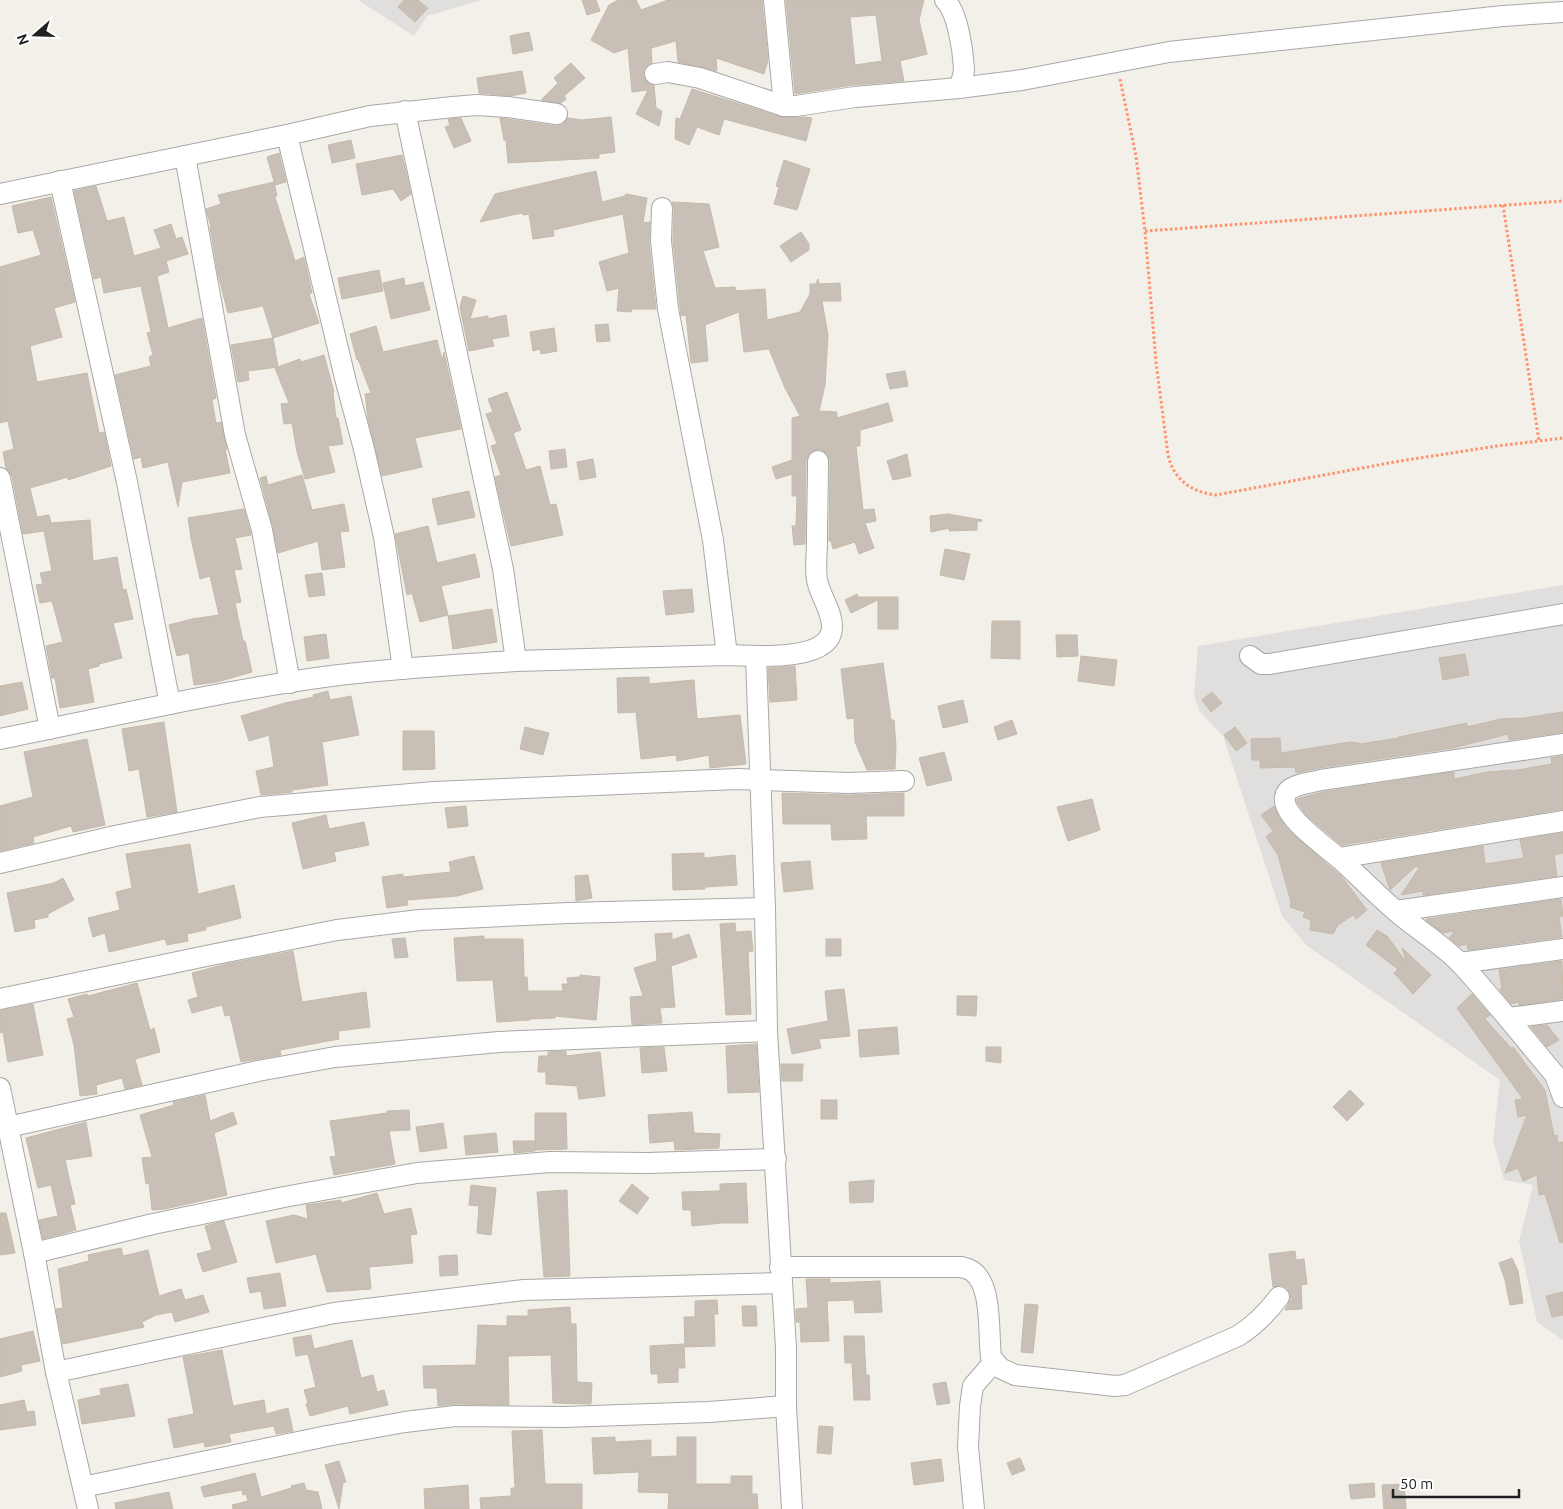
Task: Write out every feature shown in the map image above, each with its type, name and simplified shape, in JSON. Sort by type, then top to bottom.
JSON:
[{"type":"street","points":[[774,0],[784,106]]},
{"type":"street","points":[[946,0],[955,19],[964,71],[959,88]]},
{"type":"street","points":[[655,74],[668,72],[700,78],[784,106],[796,106],[883,94],[959,88],[1022,80],[1169,52],[1503,16],[1563,12]]},
{"type":"street","points":[[0,194],[370,116],[477,105],[557,114]]},
{"type":"street","points":[[405,111],[503,569],[516,662]]},
{"type":"street","points":[[287,135],[384,537],[403,669]]},
{"type":"street","points":[[185,156],[235,435],[262,530],[290,683]]},
{"type":"street","points":[[60,181],[127,482],[170,704]]},
{"type":"street","points":[[662,208],[661,241],[668,309],[713,540],[727,655]]},
{"type":"street","points":[[0,739],[170,704],[331,676],[403,669],[516,662],[727,655],[756,657],[795,654],[820,647],[831,637],[831,618],[817,580],[818,461]]},
{"type":"street","points":[[0,478],[50,729]]},
{"type":"street","points":[[1250,656],[1262,664],[1270,664],[1563,614]]},
{"type":"street","points":[[756,657],[765,908],[767,1030],[786,1348],[786,1406],[792,1509]]},
{"type":"street","points":[[1563,744],[1321,780],[1291,788],[1284,798],[1291,814],[1310,835],[1339,858],[1396,911],[1460,963],[1559,1074],[1563,1097]]},
{"type":"street","points":[[0,863],[115,836],[260,807],[434,792],[760,780],[848,783],[904,781]]},
{"type":"street","points":[[1339,858],[1563,821]]},
{"type":"street","points":[[1396,911],[1563,887]]},
{"type":"street","points":[[0,1000],[337,930],[420,920],[568,913],[765,908]]},
{"type":"street","points":[[1460,963],[1563,949]]},
{"type":"street","points":[[1508,1018],[1563,1011]]},
{"type":"street","points":[[8,1127],[258,1070],[335,1057],[499,1042],[767,1030]]},
{"type":"street","points":[[0,1088],[56,1372],[88,1509]]},
{"type":"street","points":[[34,1253],[153,1224],[417,1173],[550,1162],[648,1163],[776,1159]]},
{"type":"street","points":[[56,1372],[334,1313],[524,1290],[961,1267],[973,1271],[978,1276],[988,1301],[990,1357],[1000,1368],[1015,1375],[1115,1386],[1125,1385],[1238,1336],[1254,1326],[1266,1315],[1279,1297]]},
{"type":"street","points":[[974,1509],[968,1447],[970,1406],[973,1386],[994,1362]]},
{"type":"street","points":[[84,1487],[327,1436],[405,1422],[455,1416],[574,1417],[709,1412],[786,1406]]},
{"type":"path","points":[[1117,62],[1136,156],[1145,231],[1156,362],[1168,455],[1171,468],[1192,489],[1216,495],[1400,461],[1563,438]]},
{"type":"path","points":[[1145,231],[1563,201]]},
{"type":"path","points":[[1503,205],[1539,441]]},
{"type":"shaded area","points":[[358,0],[482,0],[427,16],[414,36]]},
{"type":"shaded area","points":[[1563,585],[1563,1340],[1537,1322],[1519,1241],[1533,1185],[1504,1180],[1493,1140],[1500,1080],[1306,945],[1282,916],[1223,736],[1200,712],[1194,696],[1198,646]]},
{"type":"building","points":[[404,0],[418,0],[428,8],[415,22],[398,7]]},
{"type":"building","points":[[582,0],[596,0],[600,11],[587,15]]},
{"type":"building","points":[[618,0],[636,0],[641,10],[668,0],[762,0],[768,60],[764,74],[716,58],[717,71],[678,62],[676,41],[651,48],[652,63],[644,69],[643,75],[646,82],[654,85],[656,108],[662,111],[659,126],[636,114],[648,90],[632,92],[628,48],[614,53],[591,40],[609,5]]},
{"type":"building","points":[[786,0],[924,0],[919,20],[927,54],[900,61],[904,81],[853,85],[795,94]],"holes":[[[876,15],[882,61],[855,65],[850,17]]]},
{"type":"building","points":[[529,32],[533,50],[513,54],[510,36]]},
{"type":"building","points":[[571,63],[585,78],[564,96],[566,99],[561,103],[541,100],[558,83],[554,78]]},
{"type":"building","points":[[522,71],[526,93],[511,96],[479,93],[477,78]]},
{"type":"building","points":[[692,89],[781,117],[812,118],[806,141],[724,119],[719,135],[697,127],[689,145],[675,139],[676,118],[680,119]]},
{"type":"building","points":[[611,117],[615,152],[599,154],[599,158],[508,163],[506,140],[504,140],[500,118],[556,126],[562,125],[568,118],[582,120]]},
{"type":"building","points":[[461,118],[471,141],[454,148],[445,127],[450,125],[448,119]]},
{"type":"building","points":[[351,140],[355,158],[332,163],[328,145]]},
{"type":"building","points":[[279,153],[286,182],[275,185],[267,157]]},
{"type":"building","points":[[402,155],[411,194],[401,201],[393,189],[362,195],[356,164]]},
{"type":"building","points":[[784,160],[810,169],[797,210],[774,204],[779,187],[776,186]]},
{"type":"building","points":[[596,171],[602,202],[625,196],[626,194],[647,198],[643,223],[650,222],[649,242],[656,309],[632,309],[631,312],[617,311],[619,288],[607,291],[599,262],[629,253],[623,214],[553,230],[554,236],[533,239],[529,214],[523,215],[522,213],[480,222],[495,194]]},
{"type":"building","points":[[274,182],[277,196],[275,197],[295,261],[304,257],[312,293],[309,294],[319,323],[273,338],[263,306],[228,313],[218,274],[211,227],[206,209],[221,204],[218,195]]},
{"type":"building","points":[[96,186],[107,221],[124,217],[134,256],[161,248],[154,230],[171,224],[176,239],[182,237],[188,254],[166,261],[169,272],[157,276],[168,328],[202,318],[216,398],[212,400],[216,423],[221,422],[230,473],[182,482],[178,507],[168,462],[143,468],[141,457],[134,459],[115,375],[151,366],[149,357],[153,355],[147,333],[151,332],[141,286],[104,293],[101,277],[94,279],[74,191]]},
{"type":"building","points":[[51,197],[75,302],[54,308],[62,337],[30,346],[37,382],[87,373],[99,433],[104,432],[111,466],[68,480],[68,477],[30,488],[37,517],[49,515],[51,523],[90,520],[93,561],[117,557],[123,590],[126,589],[133,619],[113,623],[122,658],[88,669],[94,702],[60,708],[55,678],[52,678],[46,646],[63,642],[52,601],[40,603],[36,585],[43,584],[40,573],[52,571],[44,531],[23,534],[12,476],[6,468],[3,452],[14,449],[8,421],[0,423],[0,267],[41,255],[33,230],[18,233],[12,206]]},
{"type":"building","points":[[672,202],[709,204],[719,247],[703,251],[715,288],[735,287],[736,291],[765,289],[767,320],[800,312],[810,294],[810,284],[816,284],[818,279],[819,284],[840,283],[841,301],[822,301],[828,335],[825,385],[819,411],[837,412],[837,418],[888,403],[893,421],[860,430],[860,446],[856,446],[863,510],[874,509],[876,521],[865,523],[874,548],[859,554],[855,542],[833,549],[831,541],[829,541],[830,461],[828,455],[819,449],[812,451],[806,460],[805,544],[794,545],[792,526],[796,526],[797,496],[792,496],[792,474],[776,479],[772,467],[792,460],[792,418],[800,416],[785,388],[769,349],[744,352],[739,312],[705,325],[708,361],[691,363],[686,315],[681,316],[673,241],[674,208]]},
{"type":"building","points":[[801,232],[809,244],[809,250],[791,262],[780,246]]},
{"type":"building","points":[[379,270],[383,291],[342,299],[338,278]]},
{"type":"building","points":[[404,278],[405,286],[423,282],[430,310],[391,319],[383,283]]},
{"type":"building","points":[[463,296],[476,300],[470,319],[488,316],[488,319],[506,315],[509,336],[492,339],[494,346],[469,351],[460,307]]},
{"type":"building","points":[[608,324],[610,341],[597,342],[595,325]]},
{"type":"building","points":[[376,326],[383,352],[437,340],[442,360],[444,352],[461,429],[415,438],[422,467],[382,476],[368,419],[365,394],[371,393],[357,360],[350,334]]},
{"type":"building","points":[[554,328],[557,351],[541,354],[540,349],[533,351],[530,332]]},
{"type":"building","points":[[273,338],[278,367],[248,371],[249,380],[238,382],[231,345]]},
{"type":"building","points":[[324,355],[334,392],[336,418],[338,418],[343,444],[328,446],[335,472],[305,479],[297,452],[292,423],[284,424],[281,404],[289,403],[275,368],[300,359],[301,362]]},
{"type":"building","points":[[905,371],[908,386],[890,389],[886,374]]},
{"type":"building","points":[[507,392],[521,430],[513,433],[526,470],[540,466],[550,505],[556,504],[563,535],[511,546],[495,477],[501,475],[491,446],[497,444],[486,414],[493,412],[488,399]]},
{"type":"building","points":[[565,449],[567,467],[551,469],[549,451]]},
{"type":"building","points":[[907,454],[911,476],[893,480],[887,461]]},
{"type":"building","points":[[593,459],[596,477],[580,480],[577,462]]},
{"type":"building","points":[[302,475],[312,510],[344,504],[349,531],[340,532],[345,567],[322,570],[318,541],[278,553],[260,478],[266,476],[268,485]]},
{"type":"building","points":[[469,491],[475,517],[438,525],[432,499]]},
{"type":"building","points":[[244,509],[251,535],[235,538],[242,569],[234,570],[241,602],[235,603],[252,672],[217,682],[194,685],[189,653],[177,656],[169,625],[219,615],[210,576],[200,579],[188,518]]},
{"type":"building","points":[[948,514],[982,521],[977,522],[977,530],[949,531],[950,528],[931,532],[930,516]]},
{"type":"building","points":[[428,526],[437,563],[475,554],[480,577],[441,586],[448,615],[420,622],[412,593],[407,595],[395,534]]},
{"type":"building","points":[[945,549],[970,554],[964,580],[940,575]]},
{"type":"building","points":[[322,573],[325,595],[309,597],[305,575]]},
{"type":"building","points":[[692,589],[694,612],[666,615],[663,591]]},
{"type":"building","points":[[857,594],[858,597],[898,597],[898,629],[878,629],[878,600],[851,613],[845,600]]},
{"type":"building","points":[[492,609],[497,642],[453,649],[448,616]]},
{"type":"building","points":[[992,621],[1020,621],[1020,659],[991,658]]},
{"type":"building","points":[[326,634],[329,658],[307,661],[304,637]]},
{"type":"building","points":[[1056,635],[1077,635],[1078,656],[1057,657]]},
{"type":"building","points":[[1465,654],[1469,675],[1443,680],[1439,658]]},
{"type":"building","points":[[1081,656],[1117,660],[1114,686],[1078,681]]},
{"type":"building","points":[[883,663],[891,720],[894,720],[895,769],[867,770],[855,742],[854,718],[847,719],[841,669]]},
{"type":"building","points":[[795,666],[797,700],[770,702],[768,668]]},
{"type":"building","points":[[649,677],[649,684],[694,680],[697,719],[740,715],[746,764],[710,768],[709,755],[677,761],[676,755],[641,759],[636,712],[618,713],[617,678]]},
{"type":"building","points":[[22,682],[28,709],[0,716],[0,686]]},
{"type":"building","points":[[328,691],[330,700],[351,696],[359,735],[322,742],[328,785],[292,790],[292,792],[261,795],[256,771],[274,767],[269,735],[249,741],[241,716],[314,697],[313,695]]},
{"type":"building","points":[[1212,692],[1222,703],[1211,712],[1202,700]]},
{"type":"building","points":[[963,700],[968,722],[943,728],[938,706]]},
{"type":"building","points":[[1563,712],[1563,732],[1509,740],[1508,734],[1453,748],[1296,773],[1295,767],[1260,768],[1260,760],[1252,760],[1251,739],[1280,738],[1281,753],[1350,742],[1360,744],[1399,738],[1467,723],[1467,727],[1501,719],[1524,718]]},
{"type":"building","points":[[1012,720],[1017,734],[998,740],[994,727]]},
{"type":"building","points":[[164,722],[177,812],[147,817],[139,769],[129,771],[122,729]]},
{"type":"building","points":[[525,727],[549,733],[543,755],[520,749]]},
{"type":"building","points":[[1235,727],[1247,743],[1236,751],[1224,735]]},
{"type":"building","points":[[403,731],[434,731],[435,769],[403,770]]},
{"type":"building","points":[[87,739],[105,825],[73,832],[71,826],[33,837],[34,843],[0,851],[0,806],[33,797],[24,752]]},
{"type":"building","points":[[944,752],[952,780],[927,786],[919,758]]},
{"type":"building","points":[[1563,756],[1563,809],[1342,845],[1306,815],[1297,802],[1297,799],[1323,792],[1454,772],[1454,779],[1488,772],[1512,771],[1552,764],[1551,758]]},
{"type":"building","points":[[782,793],[848,795],[904,793],[904,816],[866,816],[867,839],[832,840],[831,824],[783,824]]},
{"type":"building","points":[[1092,799],[1100,830],[1068,841],[1057,807]]},
{"type":"building","points":[[466,806],[468,826],[448,828],[445,808]]},
{"type":"building","points":[[1274,806],[1288,830],[1342,877],[1367,910],[1356,919],[1353,915],[1338,925],[1333,934],[1310,930],[1311,920],[1303,917],[1305,912],[1290,907],[1291,902],[1278,855],[1266,837],[1273,831],[1261,815]]},
{"type":"building","points":[[326,815],[329,829],[364,822],[369,845],[334,852],[336,861],[303,869],[292,823]]},
{"type":"building","points":[[1563,833],[1563,853],[1554,855],[1557,876],[1423,895],[1423,891],[1401,895],[1419,868],[1416,866],[1390,890],[1381,863],[1483,846],[1485,864],[1524,858],[1520,840]]},
{"type":"building","points":[[190,844],[198,894],[234,885],[241,918],[206,927],[206,930],[187,934],[188,941],[167,945],[165,939],[109,952],[105,933],[93,937],[88,918],[120,910],[116,892],[132,888],[126,854]]},
{"type":"building","points":[[704,853],[704,858],[735,855],[737,885],[673,890],[672,854]]},
{"type":"building","points":[[474,856],[483,889],[457,896],[407,900],[408,905],[387,908],[382,877],[403,874],[403,877],[451,872],[449,862]]},
{"type":"building","points":[[810,861],[813,889],[784,892],[781,863]]},
{"type":"building","points":[[588,875],[592,898],[576,901],[575,876]]},
{"type":"building","points":[[63,878],[74,900],[48,914],[48,917],[34,920],[35,928],[15,932],[7,893],[54,883]]},
{"type":"building","points":[[1561,899],[1563,916],[1559,917],[1562,937],[1468,950],[1467,944],[1459,946],[1449,938],[1455,931],[1443,933],[1427,921],[1427,919]]},
{"type":"building","points":[[735,923],[736,932],[751,931],[753,951],[748,952],[751,1014],[726,1015],[720,924]]},
{"type":"building","points":[[1377,930],[1387,936],[1407,963],[1402,948],[1431,975],[1413,994],[1394,973],[1398,969],[1366,945]]},
{"type":"building","points":[[672,933],[672,940],[689,934],[697,957],[671,966],[675,1007],[660,1008],[662,1023],[632,1025],[630,997],[643,996],[634,968],[657,961],[655,934]]},
{"type":"building","points":[[484,936],[484,939],[523,939],[524,977],[527,977],[528,991],[563,991],[562,984],[568,984],[567,978],[580,977],[580,975],[600,977],[596,1020],[555,1016],[555,1018],[497,1022],[493,980],[457,981],[454,938]]},
{"type":"building","points":[[405,938],[408,957],[395,958],[392,939]]},
{"type":"building","points":[[826,939],[841,939],[841,956],[826,956]]},
{"type":"building","points":[[293,951],[302,1002],[366,992],[370,1027],[338,1031],[339,1039],[280,1050],[281,1055],[241,1062],[230,1015],[225,1016],[222,1005],[192,1013],[188,1000],[198,997],[192,973],[226,964]]},
{"type":"building","points":[[1562,961],[1563,999],[1519,1005],[1519,1002],[1511,1004],[1499,989],[1502,989],[1499,970]]},
{"type":"building","points":[[137,983],[150,1030],[154,1028],[160,1052],[135,1059],[142,1085],[125,1089],[122,1078],[96,1085],[97,1094],[80,1096],[74,1045],[67,1019],[74,1017],[68,999],[87,994],[88,996]]},
{"type":"building","points":[[844,989],[850,1036],[819,1039],[821,1048],[792,1054],[787,1029],[828,1021],[825,991]]},
{"type":"building","points":[[1472,994],[1490,1015],[1485,1019],[1511,1048],[1513,1047],[1545,1090],[1554,1136],[1557,1135],[1558,1143],[1563,1142],[1563,1242],[1560,1243],[1545,1194],[1539,1195],[1537,1175],[1523,1181],[1518,1168],[1505,1173],[1527,1115],[1518,1117],[1515,1100],[1523,1099],[1457,1008]]},
{"type":"building","points":[[957,996],[977,996],[976,1016],[957,1015]]},
{"type":"building","points":[[33,1004],[43,1055],[8,1062],[3,1032],[0,1033],[0,1011]]},
{"type":"building","points":[[1547,1025],[1559,1040],[1547,1047],[1531,1027]]},
{"type":"building","points":[[897,1027],[899,1054],[860,1057],[858,1030]]},
{"type":"building","points":[[756,1044],[759,1092],[728,1093],[726,1046]]},
{"type":"building","points":[[664,1047],[667,1071],[642,1073],[640,1048]]},
{"type":"building","points":[[986,1047],[1001,1047],[1001,1063],[986,1061]]},
{"type":"building","points":[[566,1051],[566,1056],[600,1052],[605,1096],[579,1099],[577,1086],[546,1084],[546,1072],[538,1072],[539,1056],[548,1056],[548,1052]]},
{"type":"building","points":[[781,1064],[803,1064],[802,1081],[782,1081]]},
{"type":"building","points":[[1350,1090],[1364,1104],[1347,1121],[1333,1107]]},
{"type":"building","points":[[205,1095],[210,1121],[233,1112],[237,1124],[214,1133],[227,1195],[165,1209],[152,1210],[149,1183],[146,1184],[142,1158],[152,1157],[140,1115],[174,1105],[173,1102]]},
{"type":"building","points":[[821,1100],[837,1100],[837,1119],[821,1119]]},
{"type":"building","points":[[409,1110],[410,1130],[389,1131],[395,1164],[334,1175],[330,1157],[336,1156],[330,1121],[387,1113],[387,1111]]},
{"type":"building","points":[[692,1112],[694,1133],[720,1134],[719,1148],[675,1150],[674,1141],[650,1143],[648,1115]]},
{"type":"building","points":[[535,1113],[566,1113],[567,1149],[535,1150]]},
{"type":"building","points":[[86,1122],[92,1156],[65,1160],[75,1204],[70,1205],[76,1230],[43,1239],[39,1220],[58,1216],[51,1185],[38,1188],[26,1138]]},
{"type":"building","points":[[443,1123],[447,1148],[420,1152],[416,1127]]},
{"type":"building","points":[[496,1133],[498,1152],[466,1155],[464,1136]]},
{"type":"building","points":[[513,1141],[535,1141],[535,1151],[514,1153]]},
{"type":"building","points":[[874,1180],[873,1202],[850,1203],[849,1182]]},
{"type":"building","points":[[746,1183],[748,1223],[692,1226],[691,1210],[683,1210],[682,1192],[720,1191],[720,1184]]},
{"type":"building","points":[[632,1184],[649,1198],[637,1214],[619,1201]]},
{"type":"building","points":[[471,1185],[496,1188],[491,1235],[477,1233],[479,1206],[469,1205]]},
{"type":"building","points":[[567,1190],[570,1276],[544,1277],[537,1192]]},
{"type":"building","points":[[377,1193],[384,1214],[411,1208],[417,1234],[410,1235],[413,1263],[369,1267],[371,1289],[327,1292],[316,1254],[276,1263],[266,1221],[294,1215],[308,1219],[306,1205],[341,1200],[341,1203]]},
{"type":"building","points":[[0,1213],[6,1213],[15,1253],[0,1255]]},
{"type":"building","points":[[224,1221],[237,1262],[203,1272],[197,1254],[212,1250],[205,1226]]},
{"type":"building","points":[[121,1248],[123,1256],[148,1250],[159,1296],[181,1289],[185,1300],[203,1295],[209,1312],[175,1322],[172,1312],[156,1315],[142,1322],[144,1327],[63,1344],[56,1309],[63,1308],[58,1269],[89,1261],[88,1255]]},
{"type":"building","points":[[1295,1251],[1296,1260],[1304,1259],[1307,1284],[1301,1285],[1302,1309],[1285,1310],[1291,1299],[1290,1293],[1287,1288],[1281,1285],[1273,1287],[1269,1254]]},
{"type":"building","points":[[457,1255],[458,1275],[440,1276],[439,1256]]},
{"type":"building","points":[[1512,1258],[1518,1271],[1523,1303],[1510,1305],[1499,1263]]},
{"type":"building","points":[[280,1273],[286,1306],[264,1309],[261,1291],[250,1293],[247,1278]]},
{"type":"building","points":[[806,1279],[830,1279],[830,1283],[880,1281],[882,1312],[855,1313],[854,1300],[827,1301],[829,1341],[801,1342],[800,1322],[796,1322],[796,1309],[808,1308]]},
{"type":"building","points":[[1563,1292],[1563,1315],[1552,1317],[1546,1296]]},
{"type":"building","points":[[717,1300],[718,1314],[714,1314],[715,1346],[685,1347],[684,1317],[695,1317],[695,1301]]},
{"type":"building","points":[[1025,1304],[1038,1305],[1033,1353],[1021,1352]]},
{"type":"building","points":[[742,1306],[756,1306],[757,1326],[743,1326]]},
{"type":"building","points":[[570,1307],[571,1324],[576,1324],[577,1382],[592,1383],[591,1404],[553,1403],[551,1355],[508,1356],[509,1405],[455,1404],[438,1406],[437,1388],[424,1388],[423,1366],[476,1365],[478,1325],[507,1326],[507,1316],[528,1316],[528,1310]]},
{"type":"building","points":[[33,1331],[40,1361],[21,1365],[22,1371],[0,1377],[0,1339]]},
{"type":"building","points":[[311,1335],[314,1349],[352,1340],[361,1378],[373,1375],[377,1392],[384,1390],[388,1405],[350,1414],[348,1406],[310,1416],[304,1390],[316,1387],[308,1354],[296,1356],[293,1338]]},
{"type":"building","points":[[844,1336],[864,1336],[866,1375],[869,1375],[870,1400],[854,1400],[852,1363],[845,1363]]},
{"type":"building","points":[[684,1344],[685,1368],[678,1368],[678,1382],[658,1383],[658,1374],[651,1374],[650,1346]]},
{"type":"building","points":[[222,1350],[233,1406],[264,1400],[266,1414],[288,1408],[293,1431],[276,1434],[274,1426],[229,1434],[231,1442],[205,1447],[204,1442],[174,1448],[168,1419],[194,1414],[183,1357]]},
{"type":"building","points":[[946,1382],[950,1403],[937,1405],[933,1384]]},
{"type":"building","points":[[128,1384],[135,1416],[82,1424],[78,1400],[101,1395],[100,1389]]},
{"type":"building","points":[[24,1400],[27,1412],[34,1411],[36,1425],[0,1430],[0,1405]]},
{"type":"building","points":[[819,1426],[833,1427],[831,1454],[817,1453]]},
{"type":"building","points":[[542,1430],[545,1484],[582,1484],[582,1509],[481,1509],[480,1498],[511,1496],[511,1488],[515,1488],[512,1431]]},
{"type":"building","points":[[615,1437],[615,1442],[651,1440],[651,1457],[677,1456],[677,1437],[696,1437],[696,1484],[731,1484],[731,1476],[752,1476],[752,1494],[757,1494],[758,1509],[668,1509],[669,1493],[638,1492],[639,1472],[594,1474],[592,1438]]},
{"type":"building","points":[[1020,1458],[1025,1470],[1012,1475],[1007,1463]]},
{"type":"building","points":[[941,1459],[944,1481],[914,1485],[911,1463]]},
{"type":"building","points":[[339,1461],[346,1482],[343,1483],[339,1509],[325,1465]]},
{"type":"building","points":[[255,1473],[261,1497],[304,1483],[306,1490],[318,1492],[322,1509],[233,1509],[232,1505],[248,1501],[246,1494],[243,1495],[242,1490],[204,1497],[201,1487]]},
{"type":"building","points":[[1374,1483],[1375,1497],[1351,1499],[1349,1485]]},
{"type":"building","points":[[1404,1484],[1406,1509],[1384,1509],[1382,1485]]},
{"type":"building","points":[[468,1485],[469,1509],[425,1509],[424,1489]]},
{"type":"building","points":[[169,1492],[173,1509],[116,1509],[115,1503]]}]
